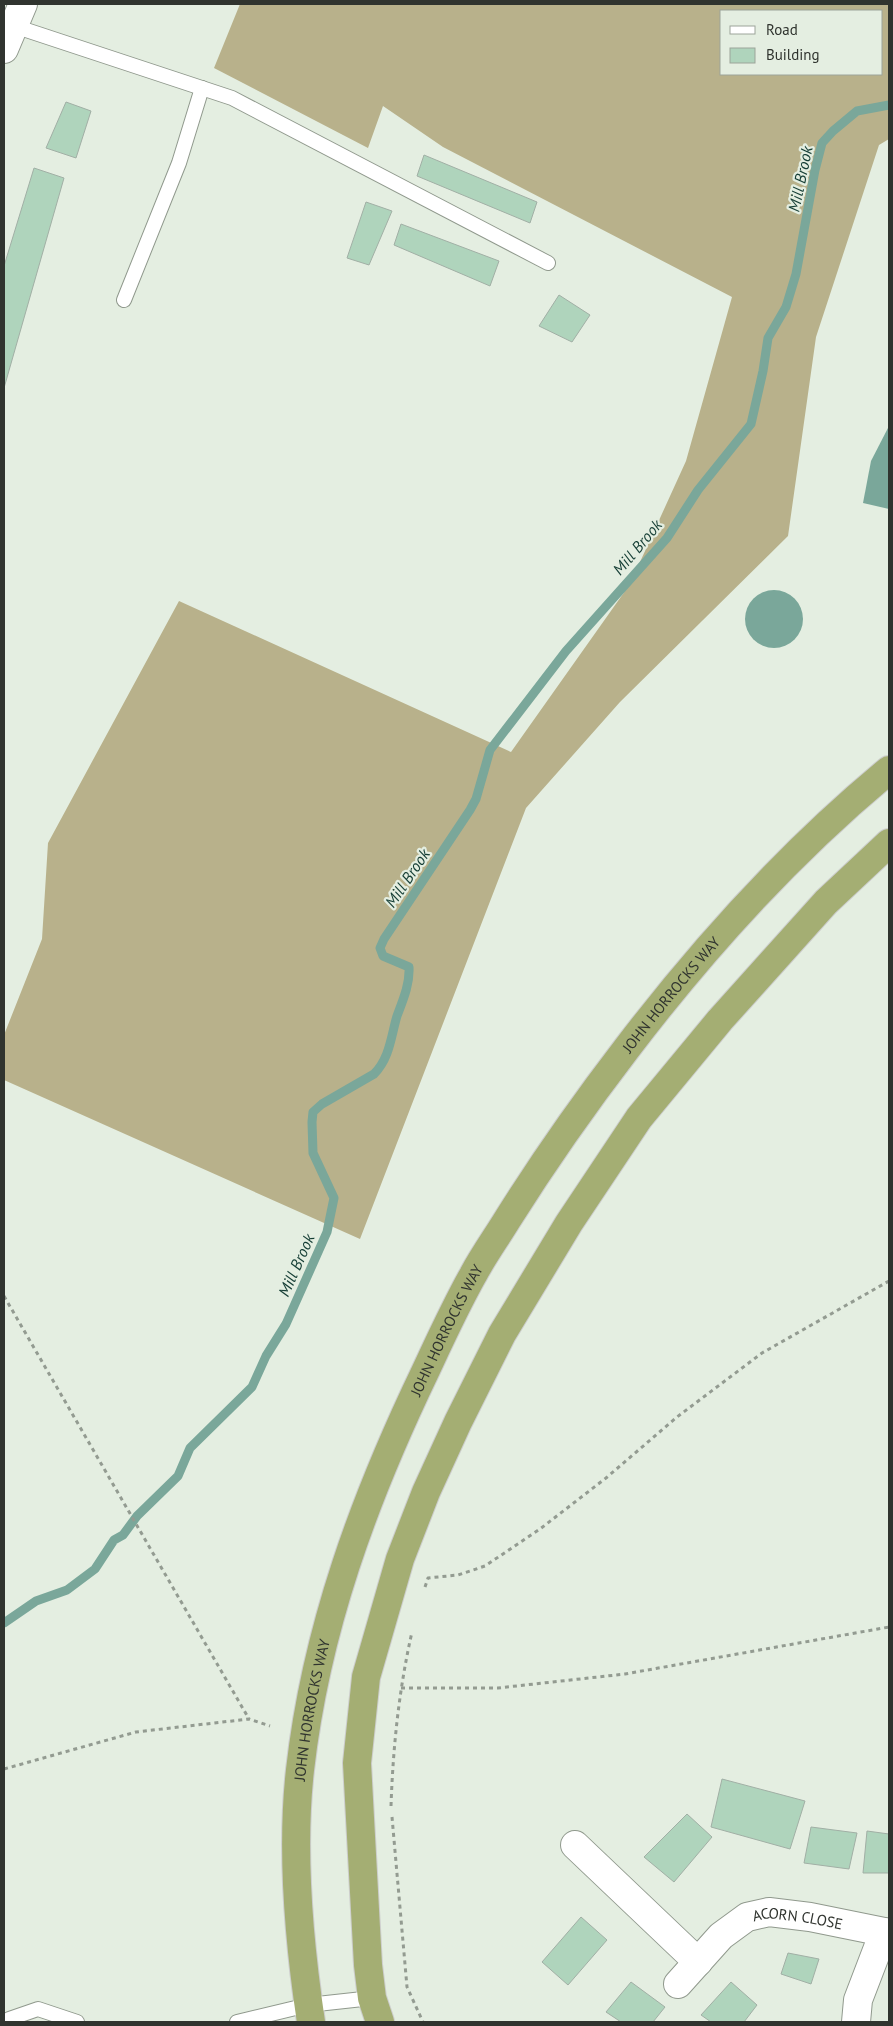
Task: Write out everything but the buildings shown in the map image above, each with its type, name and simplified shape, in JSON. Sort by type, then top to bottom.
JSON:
[{"type":"highway","name":"JOHN HORROCKS WAY","points":[[310,2014],[298,1894],[297,1802],[300,1769],[314,1683],[328,1620],[360,1521],[400,1424],[474,1273],[586,1101],[654,1013],[716,938],[795,855],[889,770]]},
{"type":"highway","points":[[376,2010],[368,1965],[357,1763],[366,1677],[400,1559],[430,1483],[502,1334],[569,1223],[639,1118],[720,1020],[826,902],[889,843]]},
{"type":"street","points":[[575,1845],[698,1962]]},
{"type":"street","name":"ACORN CLOSE","points":[[678,1984],[721,1936],[747,1917],[768,1912],[810,1917],[887,1933],[858,2000],[856,2022]]},
{"type":"lane","points":[[14,26],[232,98],[548,264]]},
{"type":"lane","points":[[124,300],[179,164],[202,88]]},
{"type":"lane","points":[[7,2022],[9,2019],[38,2009],[78,2022]]},
{"type":"lane","points":[[237,2022],[310,2014],[376,2010]]},
{"type":"path","points":[[422,1596],[428,1578],[458,1575],[484,1566],[540,1529],[606,1478],[676,1417],[762,1353],[889,1281]]},
{"type":"path","points":[[4,1296],[249,1719]]},
{"type":"path","points":[[414,1625],[401,1688],[396,1725],[391,1805],[398,1903],[407,1987],[423,2022]]},
{"type":"path","points":[[401,1688],[498,1688],[626,1674],[889,1627]]},
{"type":"path","points":[[4,1769],[136,1732],[249,1719],[270,1726]]},
{"type":"shaded area","points":[[240,4],[889,4],[889,139],[879,145],[816,337],[788,536],[620,702],[526,808],[360,1239],[4,1080],[4,1035],[42,939],[48,843],[179,601],[511,752],[630,584],[686,461],[732,297],[443,147],[383,106],[368,148],[214,68]]},
{"type":"water","points":[[889,426],[889,509],[863,503],[871,461]]},
{"type":"water","points":[[774,590],[785,592],[798,603],[803,619],[801,630],[790,643],[774,648],[763,646],[750,635],[745,619],[747,608],[758,595]]},
{"type":"waterway","name":"Mill Brook","points":[[4,1623],[36,1601],[67,1590],[95,1569],[114,1540],[123,1535],[137,1516],[178,1476],[190,1448],[252,1387],[266,1356],[286,1324],[327,1232],[334,1198],[313,1153],[313,1112],[322,1104],[374,1074],[379,1068],[387,1054],[397,1016],[406,992],[409,967],[383,956],[380,948],[384,939],[470,810],[476,799],[490,750],[566,651],[667,538],[698,490],[751,424],[768,338],[786,307],[796,274],[815,170],[822,143],[857,111],[889,105]]}]
